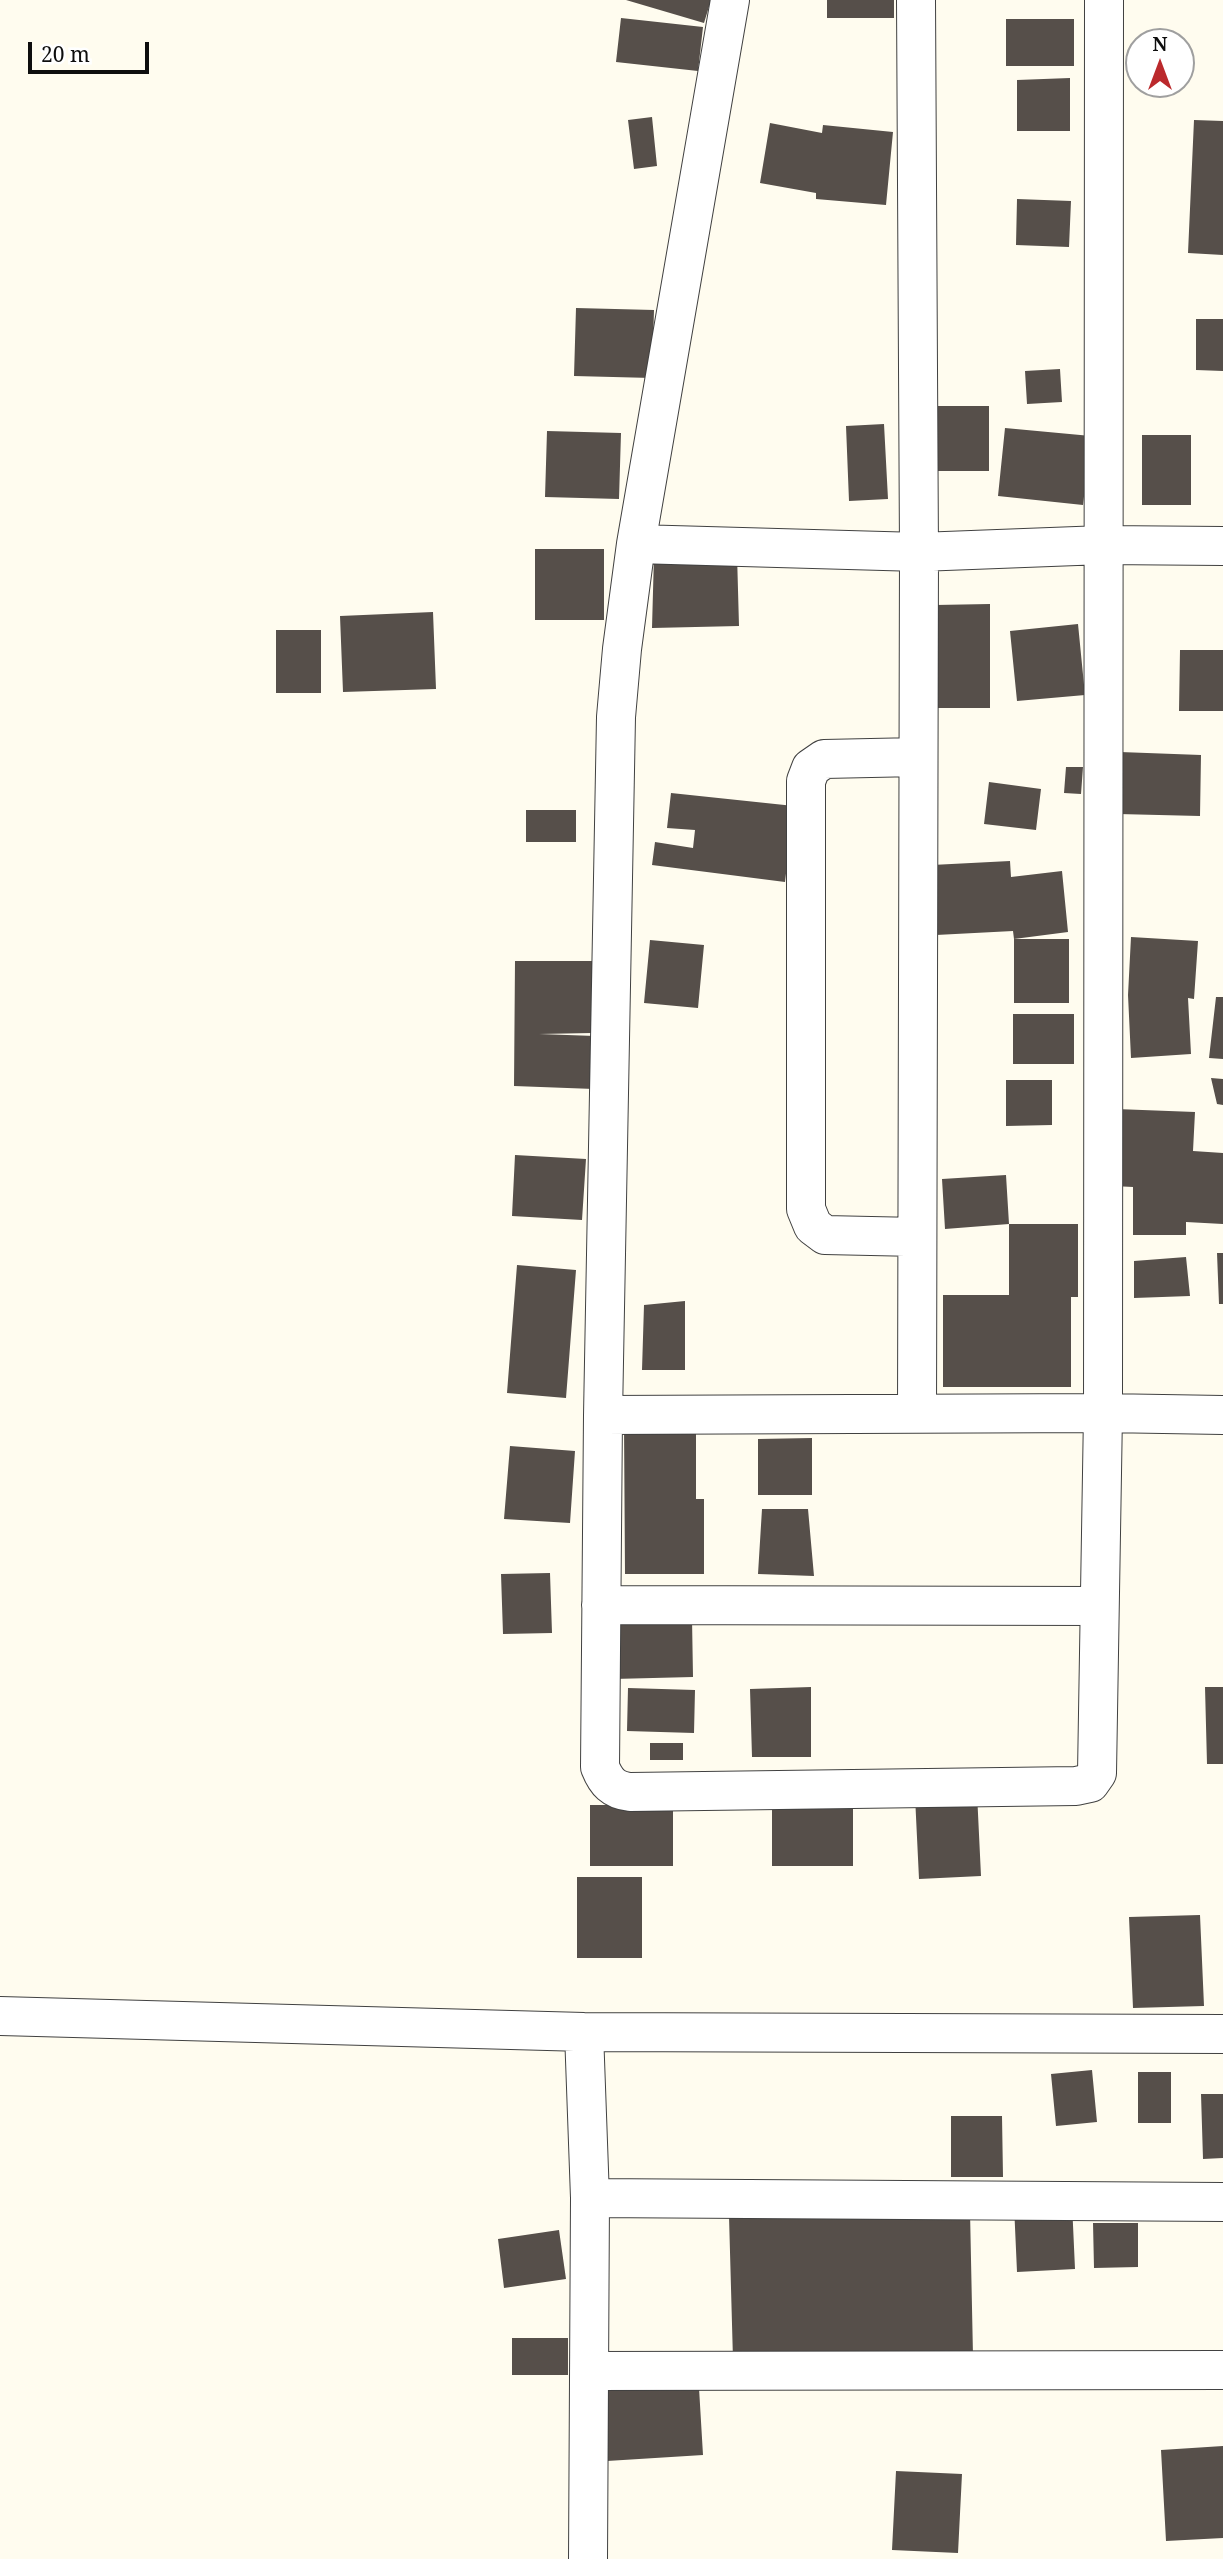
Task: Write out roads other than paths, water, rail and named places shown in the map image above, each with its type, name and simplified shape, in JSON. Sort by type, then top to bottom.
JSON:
[{"type":"street","points":[[730,0],[636,544],[622,649],[613,779],[600,1767],[611,1785],[630,1792],[1076,1786],[1090,1783],[1097,1773],[1102,1413],[1104,0]]},
{"type":"street","points":[[916,0],[919,552],[917,1413]]},
{"type":"street","points":[[636,544],[919,552],[1102,545],[1223,546]]},
{"type":"street","points":[[917,1237],[825,1235],[813,1226],[807,1209],[807,781],[811,768],[824,759],[918,757]]},
{"type":"street","points":[[603,1415],[1102,1413],[1223,1416]]},
{"type":"street","points":[[601,1605],[1099,1606]]},
{"type":"street","points":[[0,2016],[584,2032],[1223,2034]]},
{"type":"street","points":[[584,2032],[590,2198],[588,2559]]},
{"type":"street","points":[[590,2198],[1223,2202]]},
{"type":"street","points":[[589,2371],[1223,2370]]}]
